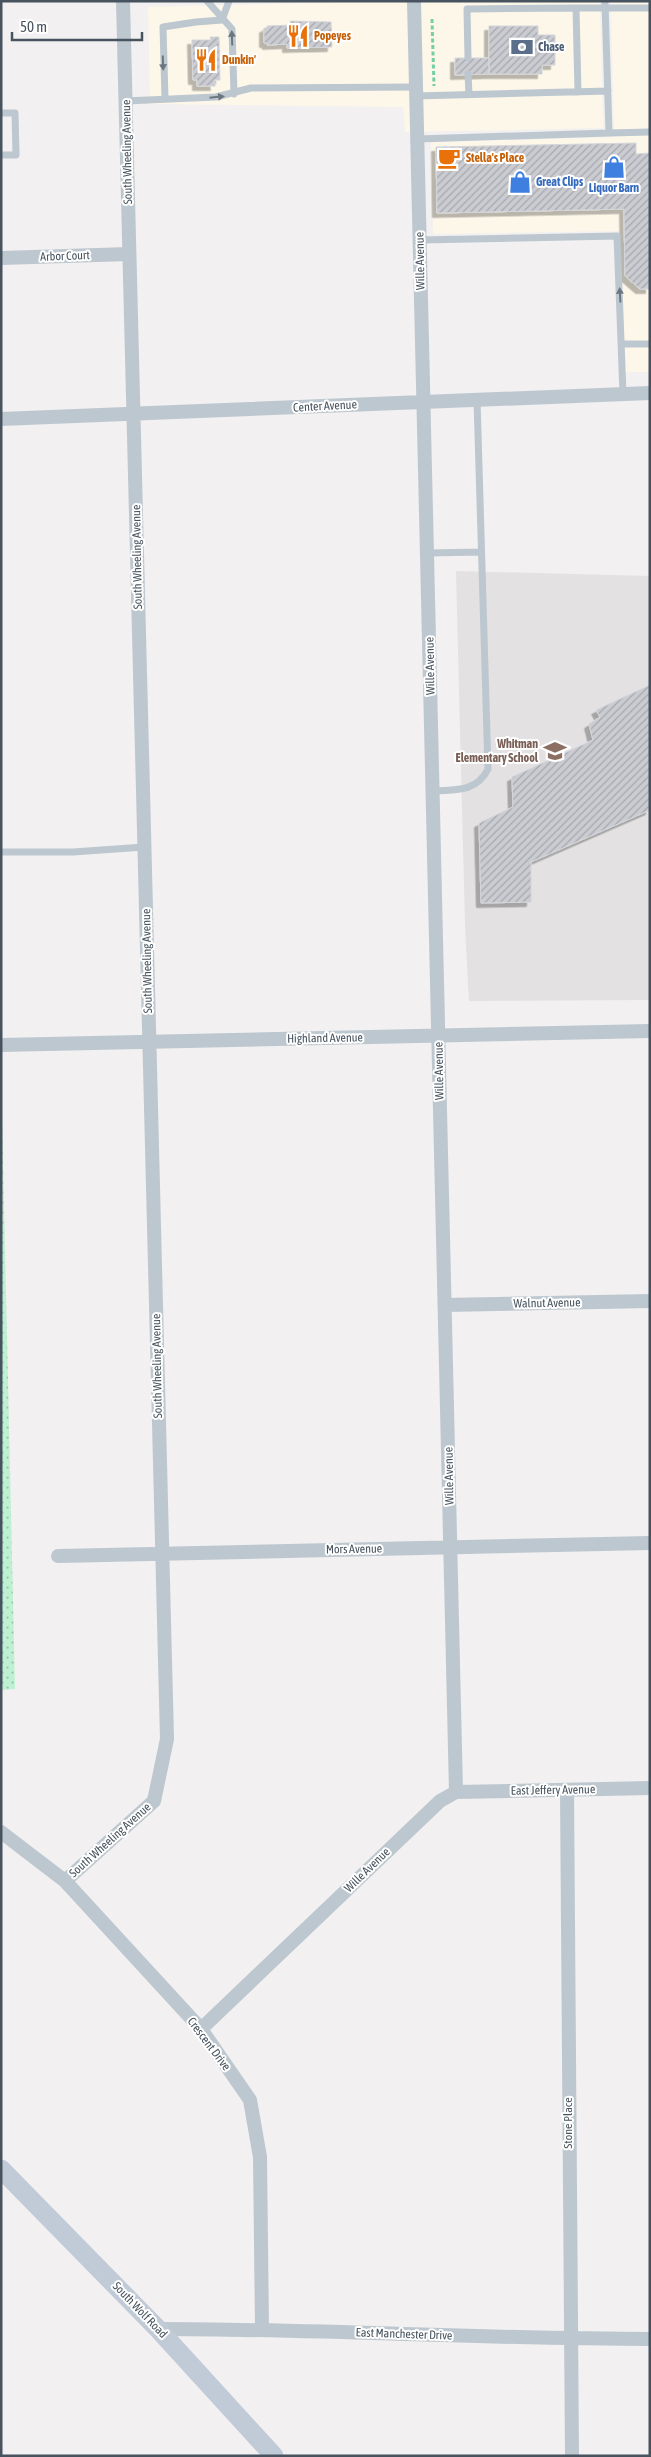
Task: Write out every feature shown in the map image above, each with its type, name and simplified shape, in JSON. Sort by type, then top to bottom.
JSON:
[{"type":"main road","name":"South Wolf Road","points":[[1,2169],[158,2329],[274,2456]]},
{"type":"street","name":"South Wheeling Avenue","points":[[65,1881],[154,1801],[167,1739],[123,1]]},
{"type":"street","name":"Wille Avenue","points":[[201,2029],[440,1800],[456,1792],[414,1]]},
{"type":"street","name":"Arbor Court","points":[[1,258],[129,254]]},
{"type":"street","name":"Center Avenue","points":[[1,419],[650,393]]},
{"type":"street","name":"Highland Avenue","points":[[1,1045],[650,1031]]},
{"type":"street","name":"Walnut Avenue","points":[[445,1305],[650,1301]]},
{"type":"street","name":"Mors Avenue","points":[[58,1556],[650,1542]]},
{"type":"street","name":"East Jeffery Avenue","points":[[456,1792],[650,1788]]},
{"type":"street","name":"Stone Place","points":[[567,1790],[569,2339],[572,2456]]},
{"type":"street","name":"Crescent Drive","points":[[1,1832],[65,1881],[201,2029],[250,2100],[260,2157],[262,2329]]},
{"type":"street","name":"East Manchester Drive","points":[[158,2329],[262,2329],[569,2339],[650,2339]]},
{"type":"lane","points":[[207,1],[232,29],[234,94]]},
{"type":"lane","points":[[222,20],[229,1]]},
{"type":"lane","points":[[605,3],[609,133]]},
{"type":"lane","points":[[468,58],[467,9],[576,8],[605,3],[650,8]]},
{"type":"lane","points":[[576,8],[578,92]]},
{"type":"lane","points":[[165,98],[163,27],[222,20]]},
{"type":"lane","points":[[468,74],[468,94]]},
{"type":"lane","points":[[126,101],[216,97],[234,94],[251,88],[416,91],[434,96],[608,91]]},
{"type":"lane","points":[[1,113],[15,113],[16,155],[1,156]]},
{"type":"lane","points":[[418,139],[650,132]]},
{"type":"lane","points":[[420,240],[617,236],[623,394]]},
{"type":"lane","points":[[622,344],[650,344]]},
{"type":"lane","points":[[433,791],[465,789],[476,785],[484,779],[488,769],[477,400]]},
{"type":"lane","points":[[427,553],[481,552]]},
{"type":"lane","points":[[1,852],[73,852],[144,847]]},
{"type":"path","points":[[431,11],[434,96]]},
{"type":"shaded area","points":[[382,1],[600,1],[603,128],[405,132],[403,107],[150,104],[148,7]]},
{"type":"shaded area","points":[[650,1],[650,372],[625,372],[620,231],[433,234],[431,142],[614,137],[611,2]]},
{"type":"shaded area","name":"Whitman Elementary School","points":[[456,571],[650,576],[650,1000],[469,1001],[465,926]]},
{"type":"green space","points":[[1,1074],[15,1689],[1,1690]]},
{"type":"building","name":"Popeyes","points":[[290,21],[331,22],[332,47],[287,48],[287,44],[267,45],[267,43],[264,43],[264,28],[267,28],[267,26],[291,25]]},
{"type":"building","name":"Chase","points":[[489,26],[538,26],[538,35],[555,35],[555,65],[542,65],[542,74],[489,74]]},
{"type":"building","name":"Dunkin'","points":[[210,37],[219,37],[220,80],[214,80],[215,86],[197,86],[197,80],[193,80],[192,40],[211,40]]},
{"type":"building","points":[[455,58],[489,58],[489,74],[455,75]]},
{"type":"building","points":[[636,143],[636,154],[650,153],[650,289],[640,289],[625,276],[624,209],[437,213],[436,147]]},
{"type":"building","points":[[650,685],[650,810],[531,862],[531,902],[481,903],[479,823],[513,807],[512,777],[593,740],[589,724],[600,717],[596,710]]},
{"type":"place","name":"Popeyes","points":[[298,36]]},
{"type":"place","name":"Chase","points":[[522,47]]},
{"type":"place","name":"Dunkin'","points":[[206,60]]},
{"type":"place","name":"Stella's Place","points":[[449,158]]},
{"type":"place","name":"Liquor Barn","points":[[614,167]]},
{"type":"place","name":"Great Clips","points":[[520,182]]},
{"type":"place","name":"Whitman Elementary School","points":[[555,751]]}]
